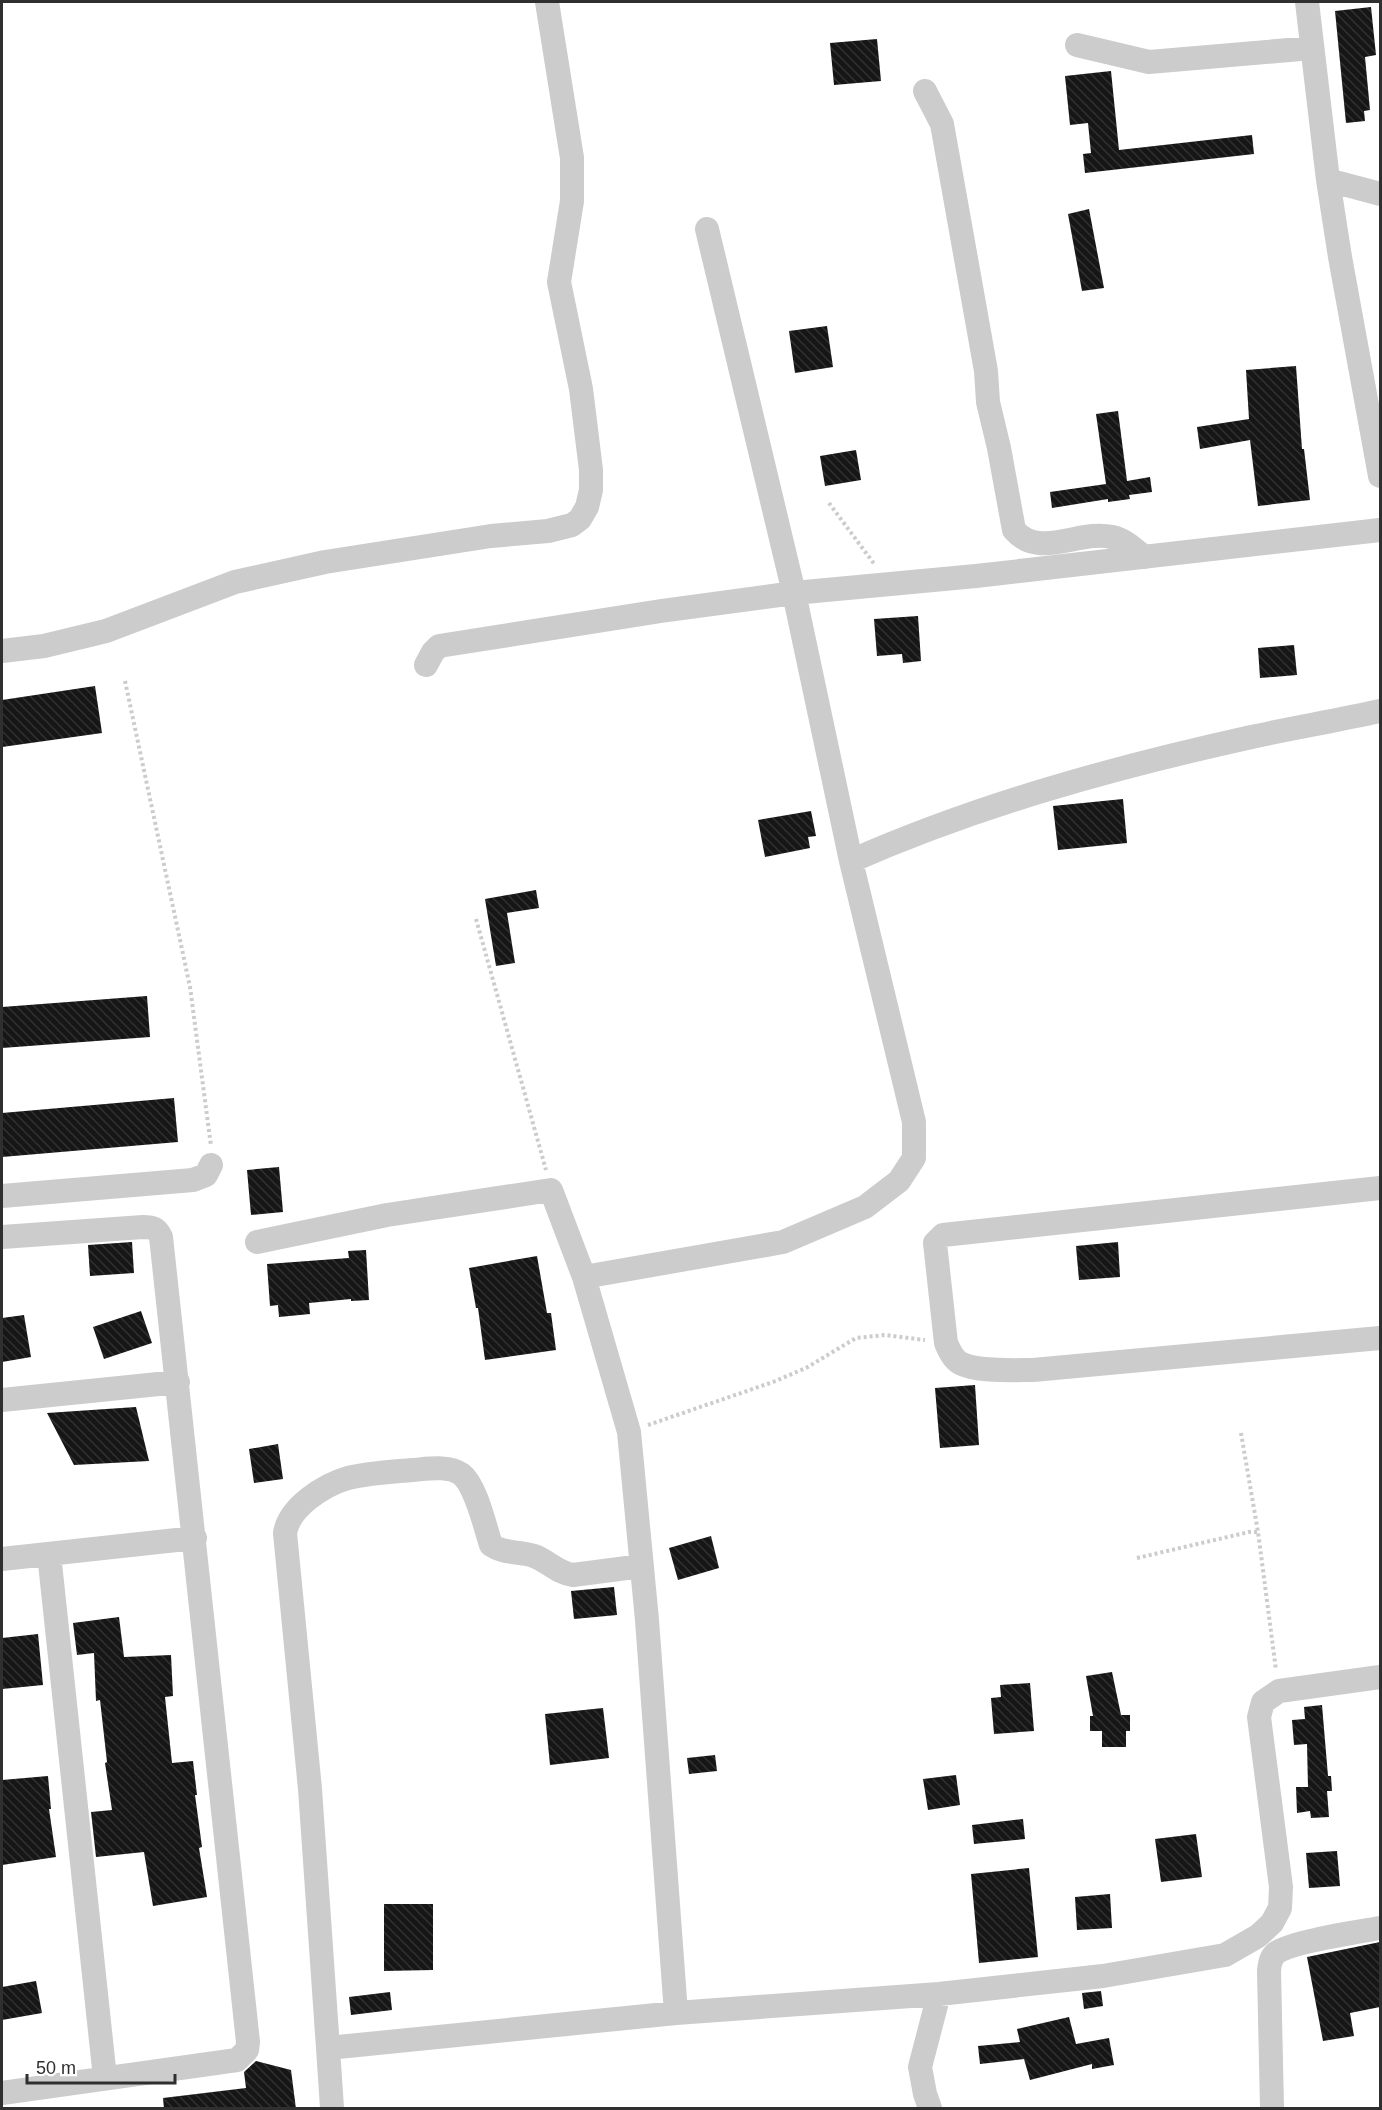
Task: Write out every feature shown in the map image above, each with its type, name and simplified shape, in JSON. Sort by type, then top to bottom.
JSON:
[{"type":"street","points":[[2,651],[44,646],[106,631],[235,582],[326,562],[491,536],[548,531],[572,525],[580,519],[589,499],[591,470],[581,389],[559,282],[572,201],[572,158],[547,2]]},
{"type":"street","points":[[1307,2],[1328,180],[1380,476]]},
{"type":"street","points":[[1077,45],[1149,62],[1312,48]]},
{"type":"street","points":[[925,91],[939,116],[949,159],[986,371],[988,402],[1014,530],[1020,537],[1032,543],[1114,537],[1124,541],[1144,557]]},
{"type":"street","points":[[1328,180],[1380,194]]},
{"type":"street","points":[[584,1277],[783,1242],[865,1208],[899,1181],[914,1158],[914,1122],[851,861],[794,593],[707,229]]},
{"type":"street","points":[[426,664],[439,646],[661,611],[794,593],[890,585],[1380,530]]},
{"type":"street","points":[[851,861],[911,834],[1023,796],[1163,757],[1380,711]]},
{"type":"street","points":[[2,1196],[193,1180],[206,1175],[211,1165]]},
{"type":"street","points":[[1380,1188],[943,1235],[935,1243],[946,1343],[952,1356],[960,1363],[991,1371],[1380,1338]]},
{"type":"street","points":[[257,1242],[387,1215],[551,1190],[584,1277],[629,1432],[642,1566],[676,2013]]},
{"type":"street","points":[[2,1237],[153,1227],[158,1231],[164,1245],[248,2035],[247,2050],[237,2060],[105,2078],[16,2097]]},
{"type":"street","points":[[2,1400],[178,1382]]},
{"type":"street","points":[[332,2109],[310,1789],[285,1533],[287,1522],[311,1496],[346,1479],[379,1473],[441,1468],[458,1472],[466,1478],[473,1491],[491,1545],[499,1550],[519,1551],[537,1557],[562,1574],[573,1575],[642,1566]]},
{"type":"street","points":[[2,1559],[195,1538]]},
{"type":"street","points":[[49,1554],[105,2078]]},
{"type":"street","points":[[328,2048],[676,2013],[939,1994],[1103,1976],[1226,1955],[1258,1936],[1272,1923],[1280,1908],[1281,1887],[1259,1717],[1263,1702],[1279,1691],[1380,1677]]},
{"type":"street","points":[[1272,2109],[1270,1960],[1275,1954],[1291,1946],[1380,1928]]},
{"type":"street","points":[[930,2109],[920,2067],[939,1994]]},
{"type":"path","points":[[830,503],[890,585]]},
{"type":"path","points":[[126,681],[190,987],[212,1151],[211,1165]]},
{"type":"path","points":[[476,919],[551,1190]]},
{"type":"path","points":[[629,1432],[795,1373],[856,1338],[885,1335],[946,1343]]},
{"type":"path","points":[[1241,1433],[1258,1532],[1279,1691]]},
{"type":"path","points":[[1137,1558],[1249,1532],[1258,1532]]},
{"type":"building","points":[[1371,7],[1376,55],[1365,57],[1370,110],[1364,111],[1365,121],[1346,123],[1335,11]]},
{"type":"building","points":[[877,39],[881,81],[834,85],[830,43]]},
{"type":"building","points":[[1111,71],[1119,150],[1252,135],[1254,154],[1085,173],[1083,154],[1091,153],[1088,123],[1070,125],[1065,76]]},
{"type":"building","points":[[1089,209],[1104,288],[1082,291],[1068,214]]},
{"type":"building","points":[[827,326],[833,367],[795,373],[789,331]]},
{"type":"building","points":[[1296,366],[1302,449],[1304,449],[1310,500],[1258,506],[1250,440],[1200,449],[1197,427],[1249,419],[1246,370]]},
{"type":"building","points":[[1118,411],[1127,481],[1150,477],[1152,492],[1129,495],[1130,499],[1108,502],[1108,499],[1052,508],[1050,492],[1106,484],[1096,414]]},
{"type":"building","points":[[856,450],[861,480],[825,486],[820,456]]},
{"type":"building","points":[[918,616],[921,661],[903,663],[902,654],[877,656],[874,619]]},
{"type":"building","points":[[1294,645],[1297,675],[1260,678],[1258,648]]},
{"type":"building","points":[[95,686],[102,733],[2,747],[2,700]]},
{"type":"building","points":[[1123,799],[1127,843],[1058,850],[1053,806]]},
{"type":"building","points":[[811,811],[816,836],[808,837],[810,848],[765,857],[758,820]]},
{"type":"building","points":[[536,890],[539,908],[507,913],[515,963],[496,966],[485,899]]},
{"type":"building","points":[[147,996],[150,1037],[2,1048],[2,1007]]},
{"type":"building","points":[[174,1098],[178,1142],[2,1157],[2,1113]]},
{"type":"building","points":[[279,1167],[283,1212],[251,1215],[247,1170]]},
{"type":"building","points":[[132,1242],[134,1273],[90,1276],[88,1245]]},
{"type":"building","points":[[1118,1242],[1120,1277],[1079,1280],[1076,1246]]},
{"type":"building","points":[[366,1250],[369,1300],[351,1301],[351,1299],[309,1303],[310,1314],[279,1317],[278,1305],[270,1306],[267,1264],[349,1258],[348,1251]]},
{"type":"building","points":[[537,1256],[547,1313],[551,1313],[556,1350],[485,1360],[478,1308],[476,1308],[469,1268]]},
{"type":"building","points":[[141,1311],[152,1343],[104,1359],[93,1327]]},
{"type":"building","points":[[24,1315],[31,1357],[2,1362],[2,1318]]},
{"type":"building","points":[[975,1385],[979,1445],[940,1448],[935,1388]]},
{"type":"building","points":[[136,1407],[149,1461],[74,1465],[47,1413]]},
{"type":"building","points":[[278,1444],[283,1479],[254,1483],[249,1449]]},
{"type":"building","points":[[711,1536],[719,1568],[678,1580],[669,1548]]},
{"type":"building","points":[[614,1587],[617,1615],[574,1619],[571,1591]]},
{"type":"building","points":[[119,1617],[124,1657],[171,1655],[173,1696],[165,1697],[172,1763],[193,1761],[202,1847],[199,1848],[207,1897],[153,1906],[144,1852],[96,1857],[91,1812],[112,1810],[105,1763],[107,1762],[100,1700],[96,1701],[94,1653],[77,1655],[73,1623]]},
{"type":"building","points":[[38,1634],[43,1685],[2,1689],[2,1638]]},
{"type":"building","points":[[1112,1672],[1121,1715],[1130,1715],[1130,1731],[1126,1731],[1126,1747],[1102,1747],[1102,1731],[1090,1731],[1090,1716],[1093,1716],[1086,1676]]},
{"type":"building","points":[[1030,1683],[1034,1731],[994,1734],[991,1698],[1001,1697],[1000,1685]]},
{"type":"building","points":[[1322,1705],[1328,1776],[1331,1776],[1332,1791],[1327,1791],[1329,1817],[1311,1818],[1310,1811],[1297,1813],[1296,1787],[1308,1787],[1307,1744],[1294,1745],[1292,1720],[1305,1719],[1304,1707]]},
{"type":"building","points":[[603,1708],[609,1758],[550,1765],[545,1714]]},
{"type":"building","points":[[715,1755],[717,1771],[689,1774],[687,1758]]},
{"type":"building","points":[[956,1775],[960,1805],[928,1810],[923,1779]]},
{"type":"building","points":[[48,1776],[51,1809],[49,1809],[56,1857],[2,1865],[2,1780]]},
{"type":"building","points":[[1023,1819],[1025,1839],[974,1844],[972,1825]]},
{"type":"building","points":[[1196,1834],[1202,1877],[1161,1882],[1155,1839]]},
{"type":"building","points":[[1337,1851],[1340,1886],[1309,1888],[1306,1853]]},
{"type":"building","points":[[1029,1868],[1038,1957],[979,1963],[971,1874]]},
{"type":"building","points":[[1110,1894],[1112,1928],[1077,1930],[1075,1897]]},
{"type":"building","points":[[384,1904],[433,1904],[433,1970],[384,1971]]},
{"type":"building","points":[[1380,1942],[1380,2007],[1350,2013],[1354,2036],[1323,2041],[1307,1957]]},
{"type":"building","points":[[36,1981],[42,2013],[2,2020],[2,1987]]},
{"type":"building","points":[[1101,1991],[1103,2006],[1084,2009],[1082,1993]]},
{"type":"building","points":[[390,1992],[392,2010],[351,2015],[349,1997]]},
{"type":"building","points":[[1069,2017],[1076,2044],[1109,2038],[1114,2065],[1092,2069],[1092,2064],[1030,2080],[1024,2059],[980,2064],[978,2046],[1020,2042],[1017,2029]]},
{"type":"building","points":[[256,2061],[291,2070],[296,2109],[164,2109],[163,2098],[246,2088],[244,2072]]}]
